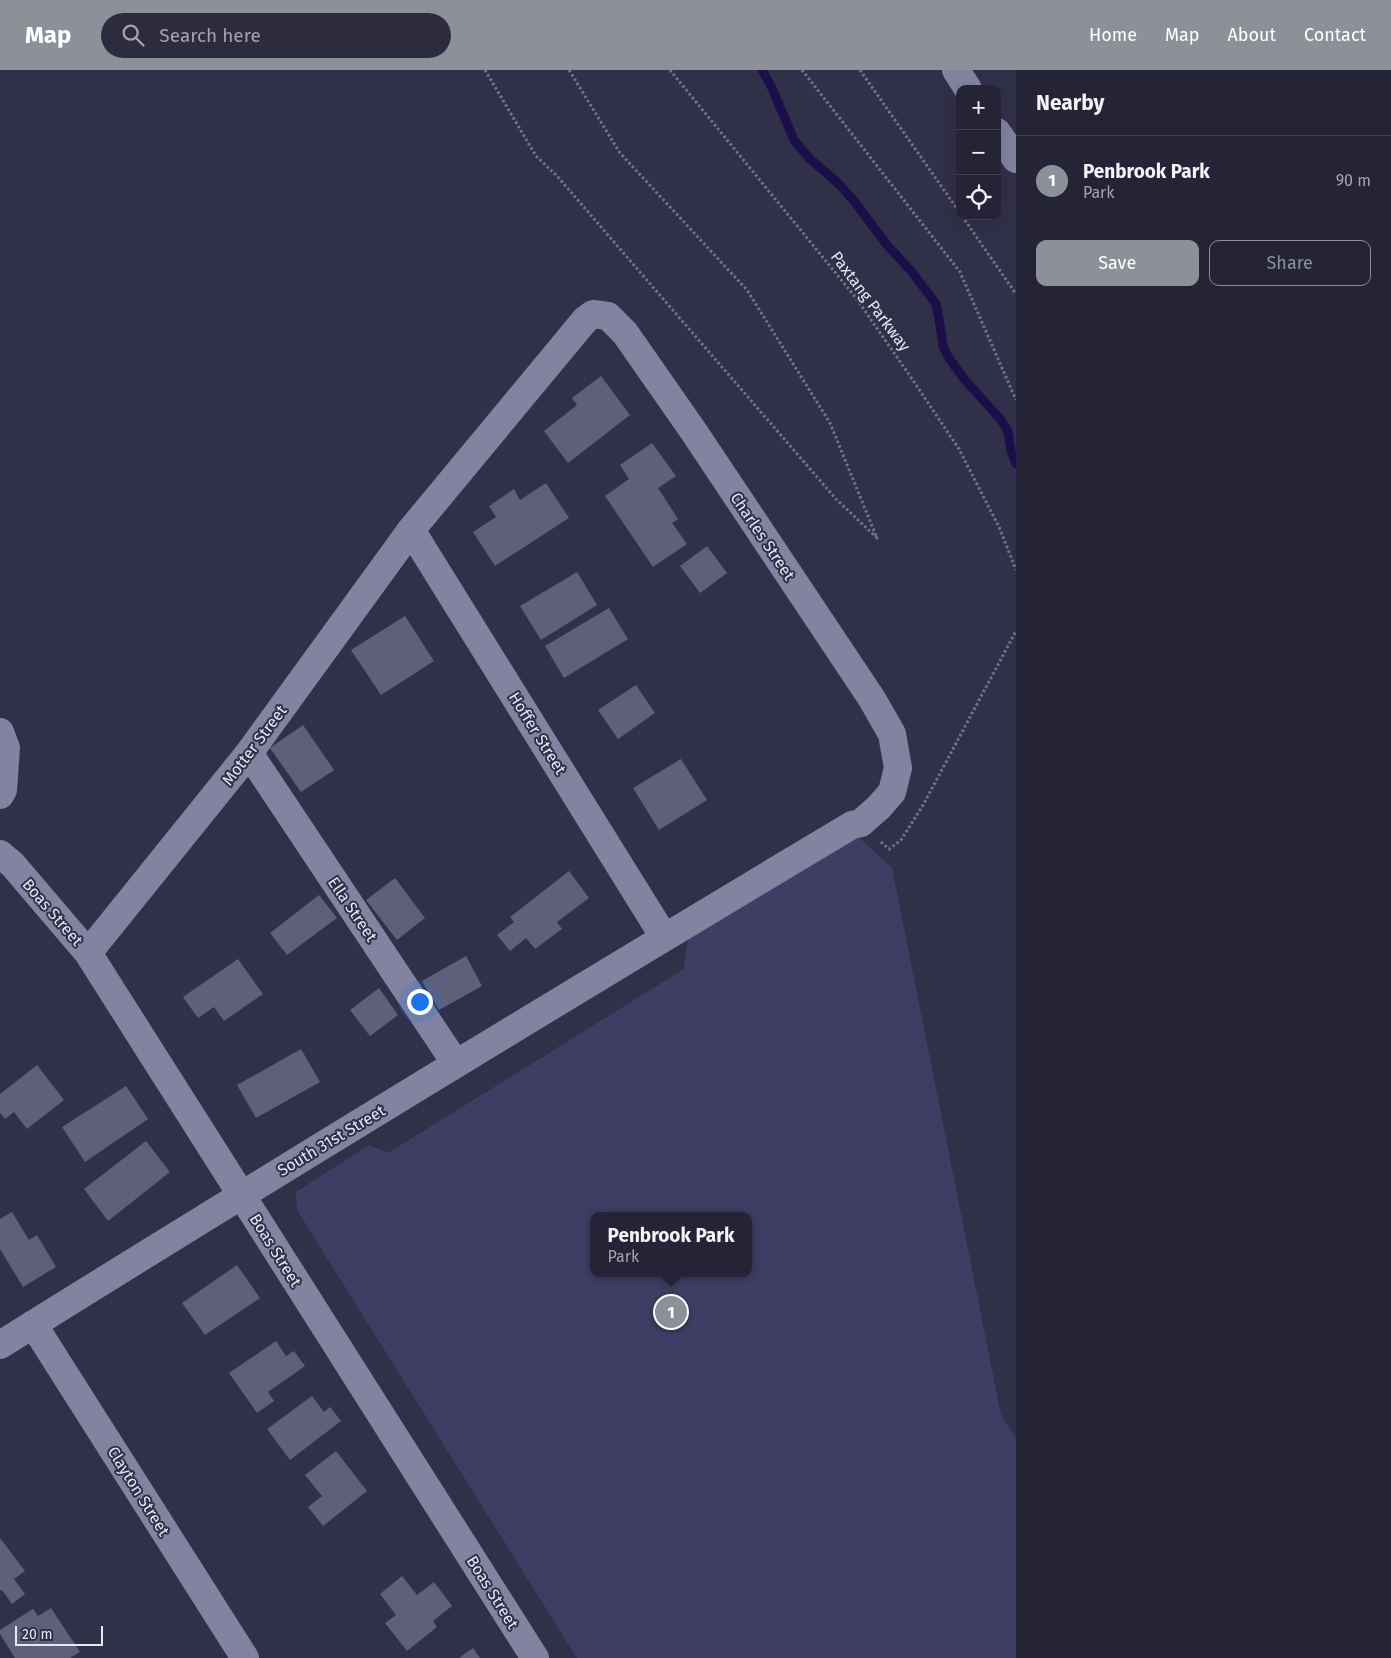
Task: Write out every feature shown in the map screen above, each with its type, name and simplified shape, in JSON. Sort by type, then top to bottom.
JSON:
[{"type":"street","points":[[956,70],[965,85]]},
{"type":"street","points":[[1001,138],[1016,159]]},
{"type":"street","name":"Charles Street","points":[[411,530],[585,320],[593,314],[608,316],[625,333],[689,425],[872,699],[892,734],[898,768],[892,792],[879,807],[861,823],[852,825],[664,937]]},
{"type":"street","name":"Motter Street","points":[[88,953],[249,753],[411,530]]},
{"type":"street","name":"Hoffer Street","points":[[411,530],[664,937]]},
{"type":"street","points":[[0,732],[6,748],[3,790],[0,795]]},
{"type":"street","name":"Ella Street","points":[[249,753],[456,1064]]},
{"type":"street","name":"Boas Street","points":[[0,854],[13,865],[88,953],[535,1658]]},
{"type":"street","name":"South 31st Street","points":[[0,1345],[241,1195],[664,937]]},
{"type":"street","name":"Clayton Street","points":[[33,1324],[245,1658]]},
{"type":"path","points":[[485,70],[536,156],[557,176],[836,499],[877,538],[830,424],[747,290],[620,153],[569,70]]},
{"type":"path","name":"Paxtang Parkway","points":[[670,70],[856,298],[908,372],[959,449],[1000,527],[1016,570]]},
{"type":"path","points":[[802,70],[960,272],[1016,400]]},
{"type":"path","points":[[860,70],[956,207]]},
{"type":"path","points":[[965,220],[1016,294]]},
{"type":"path","points":[[861,823],[889,849],[901,840],[922,808],[1016,631]]},
{"type":"shaded area","points":[[853,832],[892,868],[1001,1415],[1016,1439],[1016,1658],[577,1658],[297,1210],[296,1192],[369,1145],[388,1153],[684,969],[689,929]]},
{"type":"building","points":[[601,376],[630,415],[568,463],[544,431],[577,405],[572,398]]},
{"type":"building","points":[[652,443],[676,476],[658,488],[678,519],[672,523],[687,544],[653,567],[605,496],[629,479],[620,465]]},
{"type":"building","points":[[546,483],[569,518],[495,566],[473,532],[496,517],[489,506],[514,489],[520,500]]},
{"type":"building","points":[[707,546],[727,573],[700,593],[680,566]]},
{"type":"building","points":[[577,572],[597,605],[541,640],[520,606]]},
{"type":"building","points":[[609,608],[628,639],[564,678],[545,646]]},
{"type":"building","points":[[405,616],[434,661],[381,695],[351,650]]},
{"type":"building","points":[[636,685],[655,713],[618,739],[598,710]]},
{"type":"building","points":[[303,725],[334,770],[301,792],[270,748]]},
{"type":"building","points":[[681,759],[707,800],[659,830],[633,788]]},
{"type":"building","points":[[569,871],[589,898],[557,922],[562,929],[535,949],[526,938],[510,951],[497,935],[514,922],[510,917]]},
{"type":"building","points":[[395,878],[425,918],[397,940],[366,900]]},
{"type":"building","points":[[319,895],[337,918],[287,955],[270,933]]},
{"type":"building","points":[[466,956],[482,986],[439,1010],[422,981]]},
{"type":"building","points":[[238,959],[263,994],[224,1021],[214,1007],[198,1018],[183,997]]},
{"type":"building","points":[[379,988],[398,1015],[370,1036],[350,1010]]},
{"type":"building","points":[[301,1049],[320,1082],[256,1118],[237,1085]]},
{"type":"building","points":[[37,1065],[64,1100],[27,1129],[14,1112],[5,1119],[0,1113],[0,1094]]},
{"type":"building","points":[[126,1086],[148,1119],[85,1162],[62,1127]]},
{"type":"building","points":[[146,1141],[170,1172],[108,1221],[84,1189]]},
{"type":"building","points":[[12,1212],[29,1240],[37,1235],[56,1267],[23,1287],[0,1249],[0,1219]]},
{"type":"building","points":[[237,1265],[260,1298],[205,1335],[182,1303]]},
{"type":"building","points":[[276,1341],[286,1356],[294,1351],[305,1366],[268,1392],[274,1401],[257,1413],[229,1373]]},
{"type":"building","points":[[312,1396],[324,1412],[330,1407],[341,1421],[290,1460],[267,1429]]},
{"type":"building","points":[[336,1451],[367,1491],[323,1526],[308,1507],[322,1496],[305,1475]]},
{"type":"building","points":[[0,1538],[25,1571],[14,1579],[25,1594],[12,1604],[2,1590],[0,1591]]},
{"type":"building","points":[[402,1576],[417,1595],[434,1582],[452,1606],[433,1621],[437,1627],[407,1651],[385,1623],[396,1615],[380,1594]]},
{"type":"building","points":[[51,1608],[80,1652],[70,1658],[15,1658],[0,1634],[0,1630],[33,1609],[38,1616]]},
{"type":"building","points":[[473,1648],[480,1658],[459,1658]]},
{"type":"waterway","points":[[762,70],[772,88],[794,140],[810,159],[839,184],[854,201],[887,245],[912,272],[936,304],[943,346],[948,357],[1008,431],[1011,451],[1016,464]]},
{"type":"place","name":"Penbrook Park","points":[[671,1312]]}]
